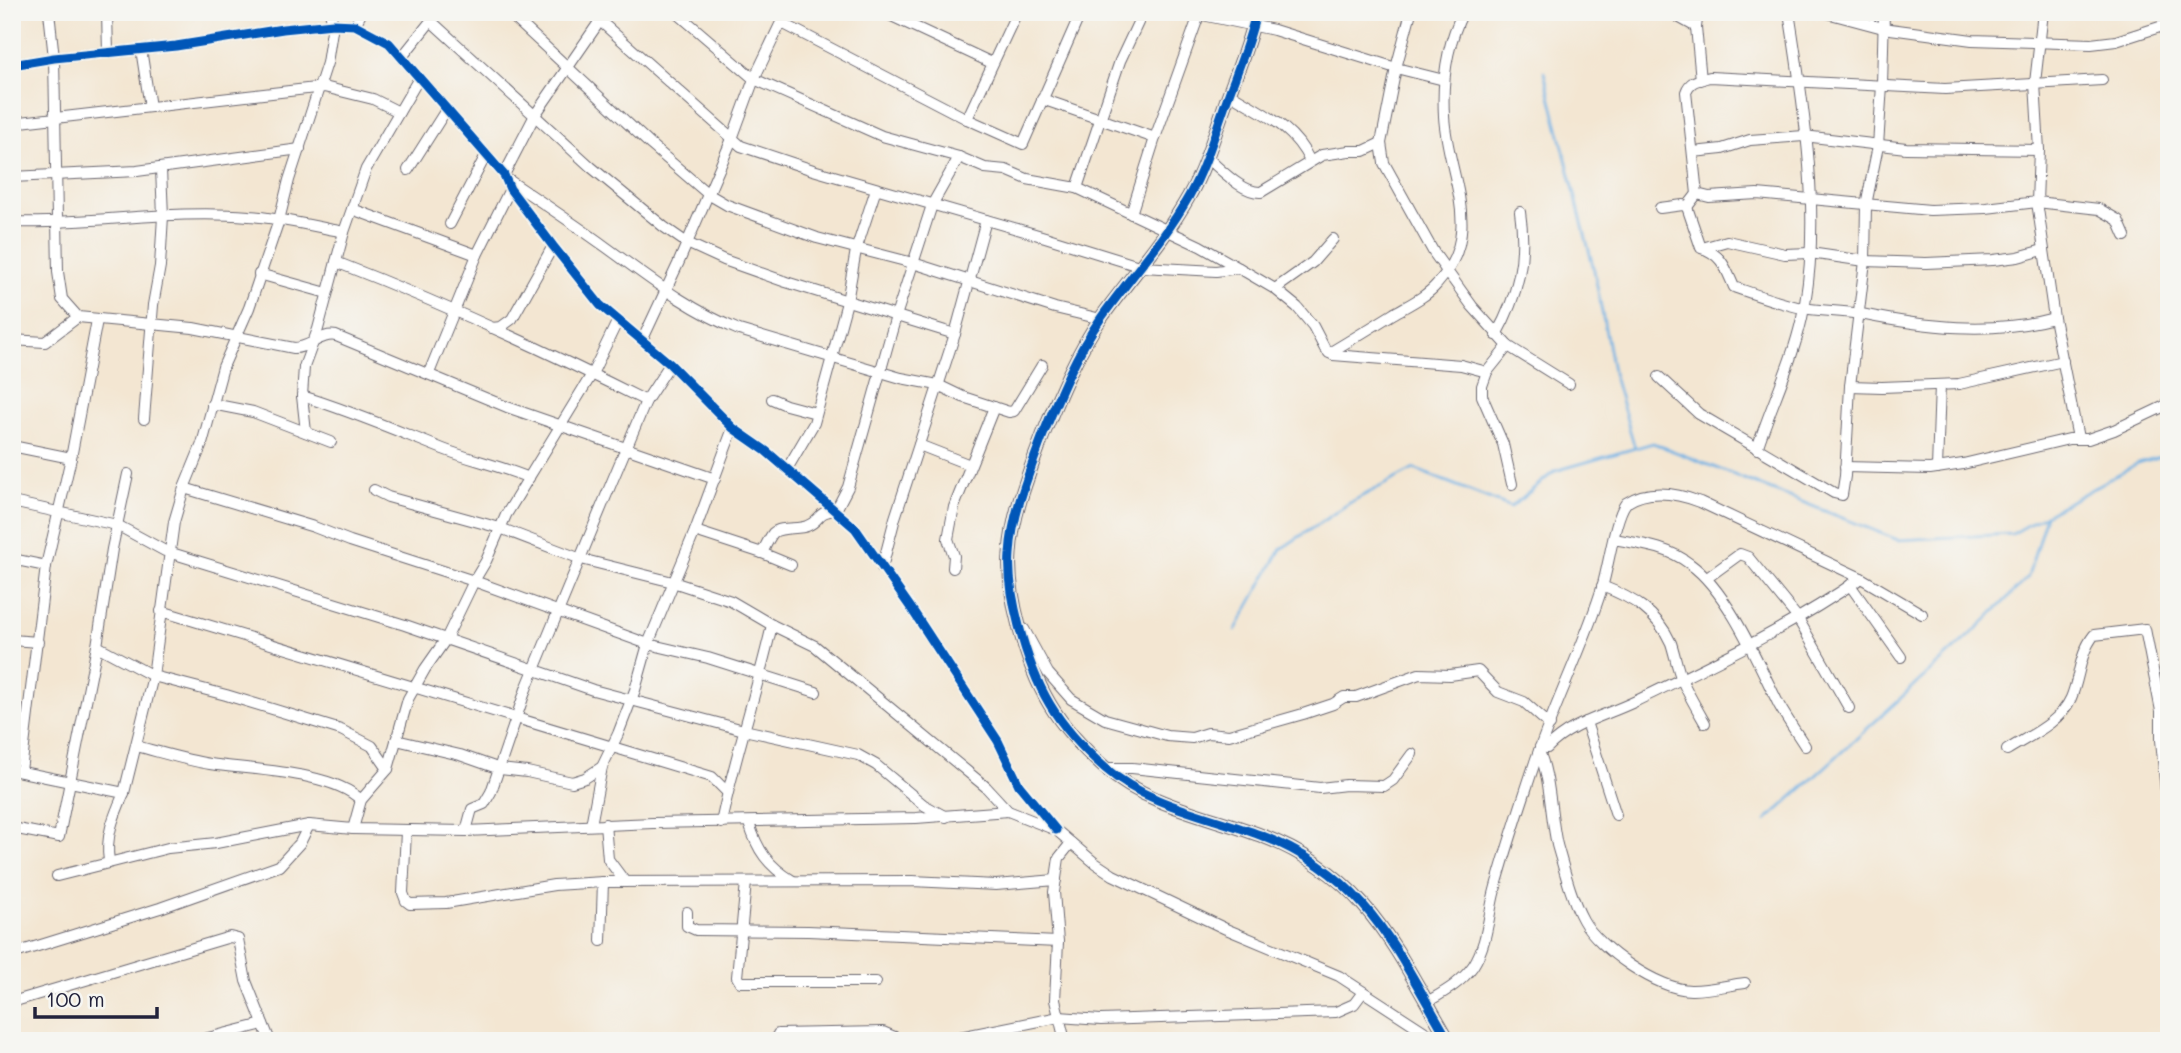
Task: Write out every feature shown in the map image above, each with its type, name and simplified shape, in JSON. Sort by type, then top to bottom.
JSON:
[{"type":"street","points":[[49,12],[54,58],[58,272],[62,299],[78,317],[193,328],[294,348],[312,344],[328,335],[337,336],[507,407],[715,479]]},
{"type":"street","points":[[107,12],[108,53]]},
{"type":"street","points":[[109,861],[107,848],[110,827],[124,793],[153,676],[168,552],[184,488],[202,444],[223,367],[249,308],[279,220],[289,180],[327,63],[334,24],[330,12]]},
{"type":"street","points":[[355,25],[362,12]]},
{"type":"street","points":[[402,57],[438,12]]},
{"type":"street","points":[[508,12],[708,194],[727,205],[856,250],[913,263],[1055,309],[1101,319]]},
{"type":"street","points":[[590,12],[732,139],[763,154],[1142,267],[1216,271],[1239,268]]},
{"type":"street","points":[[429,373],[535,115],[606,12]]},
{"type":"street","points":[[642,341],[732,139],[754,79],[786,12]]},
{"type":"street","points":[[883,12],[992,63]]},
{"type":"street","points":[[967,119],[1017,12]]},
{"type":"street","points":[[782,23],[967,119],[1023,144],[1081,12]]},
{"type":"street","points":[[1077,188],[1121,61],[1143,12]]},
{"type":"street","points":[[1411,12],[1381,142],[1384,163],[1446,273],[1496,335],[1508,346],[1569,384]]},
{"type":"street","points":[[1329,353],[1427,293],[1446,273],[1460,244],[1463,214],[1444,118],[1444,80],[1456,26],[1463,12]]},
{"type":"street","points":[[1669,12],[1696,27]]},
{"type":"street","points":[[1699,12],[1696,27],[1701,80]]},
{"type":"street","points":[[1757,449],[1802,317],[1810,253],[1811,198],[1799,80],[1788,12]]},
{"type":"street","points":[[1824,12],[1883,27],[1972,40],[2091,44],[2116,41],[2169,24]]},
{"type":"street","points":[[1659,377],[1699,414],[1834,493],[1842,495],[1850,386],[1865,261],[1866,205],[1878,146],[1884,12]]},
{"type":"street","points":[[2043,12],[2035,83],[2039,150],[2037,202],[2054,318],[2078,438]]},
{"type":"street","points":[[1131,214],[1194,14],[1254,18],[1301,37],[1396,68],[1444,80]]},
{"type":"street","points":[[682,15],[754,79],[882,136],[985,168],[1006,170],[1027,179],[1077,188],[1200,246],[1275,289],[1297,307],[1329,353],[1356,358],[1461,365],[1487,372]]},
{"type":"street","points":[[1254,18],[1206,157],[1190,195],[1142,267],[1101,319],[1071,371],[1031,466],[1013,529],[1010,555],[1014,606],[1031,670],[1046,701],[1078,741],[1133,789],[1163,803],[1262,836],[1289,848],[1336,878],[1357,895],[1384,928],[1449,1041]]},
{"type":"street","points":[[431,22],[591,167],[687,243],[749,269],[954,334]]},
{"type":"street","points":[[12,65],[334,24],[355,25],[389,43],[507,181],[553,246],[600,305],[670,364],[733,428],[766,451],[855,528],[992,732],[1019,785],[1056,830],[1095,863],[1127,883],[1226,929],[1317,965],[1439,1041]]},
{"type":"street","points":[[141,50],[150,107]]},
{"type":"street","points":[[1688,207],[1697,194],[1686,92],[1697,79],[1710,77],[1799,80],[1945,89],[2102,80]]},
{"type":"street","points":[[306,432],[302,397],[304,367],[344,232],[366,169],[419,78]]},
{"type":"street","points":[[12,123],[324,87],[373,99],[399,112]]},
{"type":"street","points":[[1229,93],[1291,132],[1302,144],[1310,161]]},
{"type":"street","points":[[1042,99],[1101,117],[1155,138]]},
{"type":"street","points":[[408,170],[446,110]]},
{"type":"street","points":[[1693,152],[1722,149],[1750,140],[1804,136],[1878,146],[2039,150]]},
{"type":"street","points":[[1206,157],[1244,188],[1261,192],[1322,155],[1364,151],[1381,142]]},
{"type":"street","points":[[12,177],[161,169],[300,149]]},
{"type":"street","points":[[450,224],[486,155]]},
{"type":"street","points":[[762,553],[777,530],[807,526],[820,514],[836,510],[848,487],[896,316],[932,205],[959,158]]},
{"type":"street","points":[[144,419],[163,216],[161,169]]},
{"type":"street","points":[[507,181],[571,222],[665,291],[713,319],[739,330],[901,378],[938,385],[963,397],[1009,412],[1014,411],[1042,365]]},
{"type":"street","points":[[787,469],[814,424],[847,302],[856,250],[876,189]]},
{"type":"street","points":[[1697,194],[1709,197],[1757,194],[1930,210],[1986,208],[2037,202],[2099,209],[2118,220],[2125,236]]},
{"type":"street","points":[[1660,208],[1683,205],[1688,207]]},
{"type":"street","points":[[1688,207],[1701,248]]},
{"type":"street","points":[[352,209],[477,256]]},
{"type":"street","points":[[1496,335],[1509,312],[1517,288],[1524,249],[1520,212]]},
{"type":"street","points":[[12,222],[57,224],[163,216],[248,215],[344,232]]},
{"type":"street","points":[[882,568],[895,518],[970,282],[986,220]]},
{"type":"street","points":[[1275,289],[1313,262],[1333,239]]},
{"type":"street","points":[[1701,248],[1727,241],[1786,254],[1810,253],[1865,261],[1926,263],[1993,260],[2043,250]]},
{"type":"street","points":[[492,328],[501,327],[512,319],[553,246]]},
{"type":"street","points":[[1701,248],[1713,251],[1726,268],[1734,287],[1768,301],[1803,308],[1860,314],[1886,321],[1961,327],[2007,326],[2054,318]]},
{"type":"street","points":[[336,262],[492,328],[646,401]]},
{"type":"street","points":[[259,274],[327,293]]},
{"type":"street","points":[[12,340],[45,342],[78,317]]},
{"type":"street","points":[[97,320],[71,458],[46,566],[38,642],[17,771],[124,793]]},
{"type":"street","points":[[353,830],[361,800],[387,769],[402,714],[415,687],[431,658],[446,639],[500,528],[592,374],[618,320]]},
{"type":"street","points":[[1508,346],[1487,372],[1482,396],[1503,444],[1512,484]]},
{"type":"street","points":[[1850,386],[1940,385],[1973,381],[2063,361]]},
{"type":"street","points":[[466,831],[472,809],[484,804],[500,769],[534,671],[646,401],[670,364]]},
{"type":"street","points":[[1937,468],[1940,385]]},
{"type":"street","points":[[302,397],[352,411],[446,450],[529,478]]},
{"type":"street","points":[[772,399],[816,413]]},
{"type":"street","points":[[212,404],[253,412],[331,442]]},
{"type":"street","points":[[1846,467],[1937,468],[2078,438],[2088,439],[2169,404]]},
{"type":"street","points":[[953,568],[949,528],[954,507],[994,407]]},
{"type":"street","points":[[591,825],[602,767],[618,734],[648,644],[695,531],[733,428]]},
{"type":"street","points":[[919,445],[970,465]]},
{"type":"street","points":[[12,446],[71,458]]},
{"type":"street","points":[[12,828],[59,837],[128,474]]},
{"type":"street","points":[[184,488],[283,517],[474,581],[648,644],[761,674],[816,692]]},
{"type":"street","points":[[374,490],[500,528],[580,559],[673,582],[731,601],[815,646],[986,787],[1008,811],[1056,830]]},
{"type":"street","points":[[1427,1002],[1465,976],[1474,965],[1481,948],[1488,930],[1495,887],[1540,749],[1602,586],[1626,503],[1650,493],[1676,495],[1725,512],[1861,578],[1922,614]]},
{"type":"street","points":[[12,502],[117,525],[168,552],[630,700],[744,730],[858,755],[876,765],[924,805],[946,817]]},
{"type":"street","points":[[695,531],[791,565]]},
{"type":"street","points":[[1614,540],[1671,552],[1707,578],[1748,644],[1781,708],[1805,746]]},
{"type":"street","points":[[1707,578],[1735,557],[1744,554],[1797,617],[1849,708]]},
{"type":"street","points":[[12,559],[46,566]]},
{"type":"street","points":[[1540,749],[1546,748],[1564,732],[1748,644],[1861,578]]},
{"type":"street","points":[[1850,585],[1901,657]]},
{"type":"street","points":[[1602,586],[1631,597],[1661,625],[1671,644],[1681,678],[1705,723]]},
{"type":"street","points":[[1014,606],[1048,673],[1066,694],[1105,719],[1162,736],[1192,738],[1208,733],[1229,735],[1303,714],[1333,704],[1344,697],[1356,696],[1419,674],[1450,675],[1469,671],[1478,671],[1498,692],[1524,702],[1550,725]]},
{"type":"street","points":[[161,611],[610,748],[712,776],[727,792]]},
{"type":"street","points":[[721,823],[772,625]]},
{"type":"street","points":[[2007,750],[2055,719],[2066,707],[2081,661],[2094,635],[2145,629],[2161,711],[2169,823]]},
{"type":"street","points":[[12,640],[38,642]]},
{"type":"street","points":[[97,646],[153,676],[341,730],[372,746],[387,769]]},
{"type":"street","points":[[1586,722],[1616,815]]},
{"type":"street","points":[[396,740],[460,755],[500,769],[572,782],[585,778],[602,767]]},
{"type":"street","points":[[136,746],[206,763],[336,783],[361,800]]},
{"type":"street","points":[[1540,749],[1557,843],[1570,887],[1583,921],[1596,938],[1634,967],[1673,986],[1695,990],[1745,983]]},
{"type":"street","points":[[1106,768],[1132,768],[1320,788],[1346,785],[1384,786],[1393,780],[1412,754]]},
{"type":"street","points":[[57,876],[168,848],[216,843],[309,825],[353,830],[466,831],[605,824],[946,817],[1008,811]]},
{"type":"street","points":[[749,823],[761,853],[776,871],[793,881]]},
{"type":"street","points":[[605,824],[608,859],[625,882]]},
{"type":"street","points":[[12,954],[160,908],[279,866],[300,842],[309,825]]},
{"type":"street","points":[[406,831],[403,893],[410,904],[446,903],[554,885],[603,882],[912,881],[996,884],[1056,880]]},
{"type":"street","points":[[1065,1041],[1055,1000],[1058,942],[1054,899],[1059,858],[1071,843]]},
{"type":"street","points":[[601,941],[603,882]]},
{"type":"street","points":[[746,882],[737,977],[740,982],[876,982]]},
{"type":"street","points":[[687,912],[687,926],[691,929],[1058,942]]},
{"type":"street","points":[[12,1002],[230,937],[238,939],[246,981],[270,1041]]},
{"type":"street","points":[[2169,986],[2169,1026]]},
{"type":"street","points":[[940,1041],[1059,1017],[1113,1020],[1336,1012],[1354,1004],[1363,992]]},
{"type":"street","points":[[196,1041],[263,1024]]},
{"type":"street","points":[[778,1034],[883,1032],[904,1041]]},
{"type":"waterway","points":[[1544,72],[1594,270],[1614,376],[1635,448]]},
{"type":"waterway","points":[[1235,631],[1281,549],[1351,502],[1414,469],[1511,507],[1555,471],[1653,443],[1898,540],[2012,534],[2138,463],[2169,454]]},
{"type":"waterway","points":[[1766,821],[1983,623],[2028,577],[2046,515]]},
{"type":"cycle path","points":[[1256,12],[1243,56],[1195,185],[1168,229],[1092,332],[1049,420],[1014,524],[1010,563],[1013,599],[1025,648],[1040,687],[1060,721],[1088,752],[1105,768],[1140,792],[1260,835],[1297,852],[1327,872],[1353,894],[1375,919],[1394,946],[1449,1041]]},
{"type":"cycle path","points":[[12,65],[333,24],[355,25],[389,43],[504,175],[510,189],[600,305],[670,364],[733,428],[766,451],[855,528],[998,741],[1019,785],[1056,830]]}]
